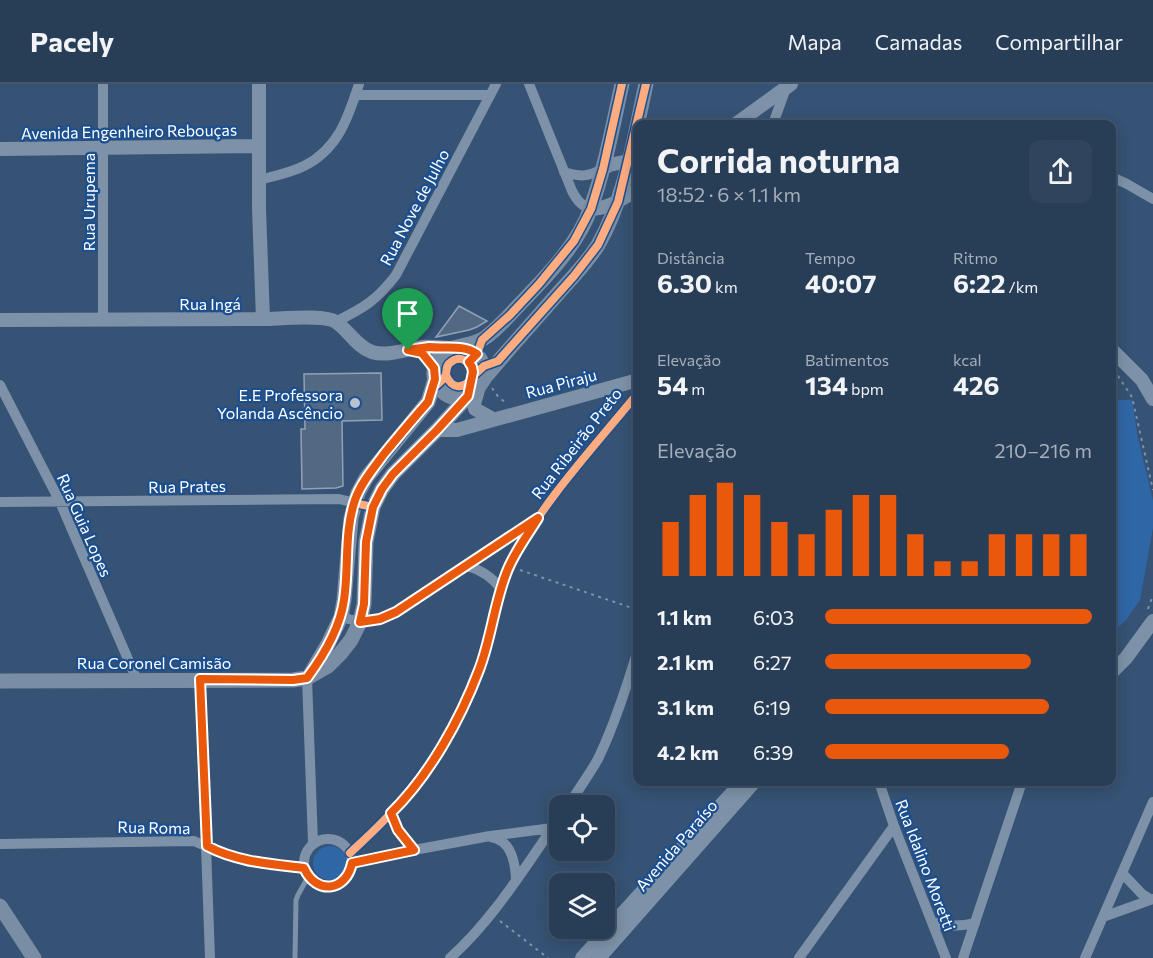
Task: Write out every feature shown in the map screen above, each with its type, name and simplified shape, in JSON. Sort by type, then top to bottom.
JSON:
[{"type":"main road","points":[[307,678],[317,664],[341,617],[351,518],[358,493],[366,478],[428,402],[440,356],[449,350],[485,338],[532,292],[574,241],[591,209],[603,169],[622,84]]},
{"type":"main road","points":[[640,120],[646,84]]},
{"type":"main road","points":[[307,678],[328,666],[340,654],[351,640],[360,622],[364,604],[366,542],[373,507],[382,489],[393,474],[480,384],[590,256],[605,231],[618,202],[633,160]]},
{"type":"main road","points":[[435,374],[440,388],[448,395],[459,398],[480,384],[484,366],[478,356],[471,350],[457,347]]},
{"type":"main road","name":"Rua Coronel Camisão","points":[[0,681],[200,679],[279,681],[307,678]]},
{"type":"main road","points":[[0,906],[5,921],[34,958]]},
{"type":"street","name":"Rua Urupema","points":[[103,84],[103,320]]},
{"type":"street","points":[[259,84],[259,209],[263,319]]},
{"type":"street","points":[[259,180],[303,166],[332,146],[341,132],[359,84]]},
{"type":"street","name":"Rua Nove de Julho","points":[[335,322],[368,304],[384,291],[396,275],[496,84]]},
{"type":"street","points":[[529,84],[578,202],[591,209],[606,207],[633,192]]},
{"type":"street","points":[[742,120],[789,86]]},
{"type":"street","points":[[775,120],[789,86]]},
{"type":"street","points":[[356,95],[490,95]]},
{"type":"street","name":"Avenida Engenheiro Rebouças","points":[[0,149],[259,146]]},
{"type":"street","points":[[564,172],[584,176],[609,165],[633,160]]},
{"type":"street","points":[[1116,179],[1153,199]]},
{"type":"street","name":"Rua Ingá","points":[[0,320],[301,318],[328,319],[335,322]]},
{"type":"street","points":[[335,322],[370,352],[381,354],[429,347],[457,347]]},
{"type":"street","points":[[408,350],[422,353],[435,374]]},
{"type":"street","points":[[1116,354],[1142,380],[1153,399]]},
{"type":"street","name":"Rua Piraju","points":[[437,430],[457,430],[633,381]]},
{"type":"street","points":[[480,384],[474,404],[475,409],[493,419]]},
{"type":"street","name":"Rua Guia Lopes","points":[[0,385],[60,502],[137,680]]},
{"type":"street","name":"Rua Ribeirão Preto","points":[[351,858],[425,772],[443,745],[461,712],[479,669],[509,566],[538,518],[633,399]]},
{"type":"street","name":"Rua Prates","points":[[0,502],[339,499],[373,507]]},
{"type":"street","points":[[341,617],[360,622],[380,619],[396,612],[538,518]]},
{"type":"street","points":[[467,566],[487,574],[501,590]]},
{"type":"street","points":[[1116,668],[1153,621]]},
{"type":"street","points":[[576,795],[588,777],[607,739],[633,676]]},
{"type":"street","points":[[307,678],[314,843]]},
{"type":"street","points":[[200,679],[210,958]]},
{"type":"street","name":"Avenida Paraíso","points":[[582,958],[598,955],[746,786]]},
{"type":"street","name":"Rua Idalino Moretti","points":[[880,786],[946,958]]},
{"type":"street","points":[[963,958],[1021,786]]},
{"type":"street","points":[[1085,958],[1153,802]]},
{"type":"street","points":[[391,813],[398,830],[414,850]]},
{"type":"street","points":[[799,958],[894,825]]},
{"type":"street","points":[[351,858],[549,828]]},
{"type":"street","points":[[450,958],[465,945],[491,915],[549,832]]},
{"type":"street","points":[[490,836],[498,838],[510,851],[515,864],[516,879]]},
{"type":"street","points":[[321,840],[338,841],[345,846],[351,858],[350,872],[339,885],[322,886],[314,883],[306,873],[304,859],[307,850],[321,840]]},
{"type":"street","name":"Rua Roma","points":[[0,844],[194,841],[249,862],[306,873]]},
{"type":"street","points":[[1122,873],[1142,894],[1152,899]]},
{"type":"street","points":[[1103,917],[1152,899]]},
{"type":"street","points":[[932,922],[948,926],[975,923]]},
{"type":"lane","points":[[295,958],[296,900],[306,873]]},
{"type":"path","points":[[1116,374],[1132,397],[1153,490]]},
{"type":"path","points":[[480,384],[491,386],[499,398],[525,410]]},
{"type":"path","points":[[509,566],[633,608]]},
{"type":"path","points":[[491,915],[548,958]]},
{"type":"shaded area","points":[[1116,400],[1132,400],[1138,438],[1153,500],[1153,528],[1140,600],[1126,620],[1116,629]]},
{"type":"shaded area","points":[[330,846],[342,851],[347,863],[342,875],[330,880],[318,875],[313,863],[318,851]]},
{"type":"building","points":[[459,306],[487,321],[469,330],[436,337]]},
{"type":"building","points":[[381,373],[382,420],[342,421],[343,486],[302,489],[301,429],[305,429],[304,374]]},
{"type":"cycle path","points":[[469,362],[477,354],[482,340],[539,284],[574,241],[591,209],[603,169],[622,84]]},
{"type":"cycle path","points":[[637,120],[646,84]]},
{"type":"cycle path","points":[[473,376],[484,366],[498,361],[574,276],[598,245],[618,202],[633,139]]},
{"type":"cycle path","points":[[437,385],[445,375],[448,364],[454,360],[464,360],[471,364],[473,370],[472,376],[463,385],[457,386],[451,383],[446,375]]},
{"type":"cycle path","points":[[435,379],[428,402],[366,478],[354,503],[373,507],[393,474],[468,396],[471,380]]},
{"type":"cycle path","points":[[350,853],[398,805],[423,774],[445,741],[464,706],[479,669],[501,588],[510,564],[553,497],[633,399]]},
{"type":"place","name":"E.E Professora Yolanda Ascêncio","points":[[355,403]]},
{"type":"route","points":[[460,347],[477,354],[469,362],[473,376],[468,396],[393,474],[373,507],[366,542],[364,604],[360,622],[380,619],[396,612],[538,518],[509,566],[479,669],[461,712],[425,772],[391,813],[398,830],[414,850],[352,863],[346,879],[339,885],[322,886],[314,883],[308,877],[304,868],[249,862],[207,846],[200,679],[293,680],[307,678],[317,664],[341,617],[351,518],[358,493],[366,478],[428,402],[434,387],[434,368],[428,359],[422,353],[408,350],[460,347]]}]
